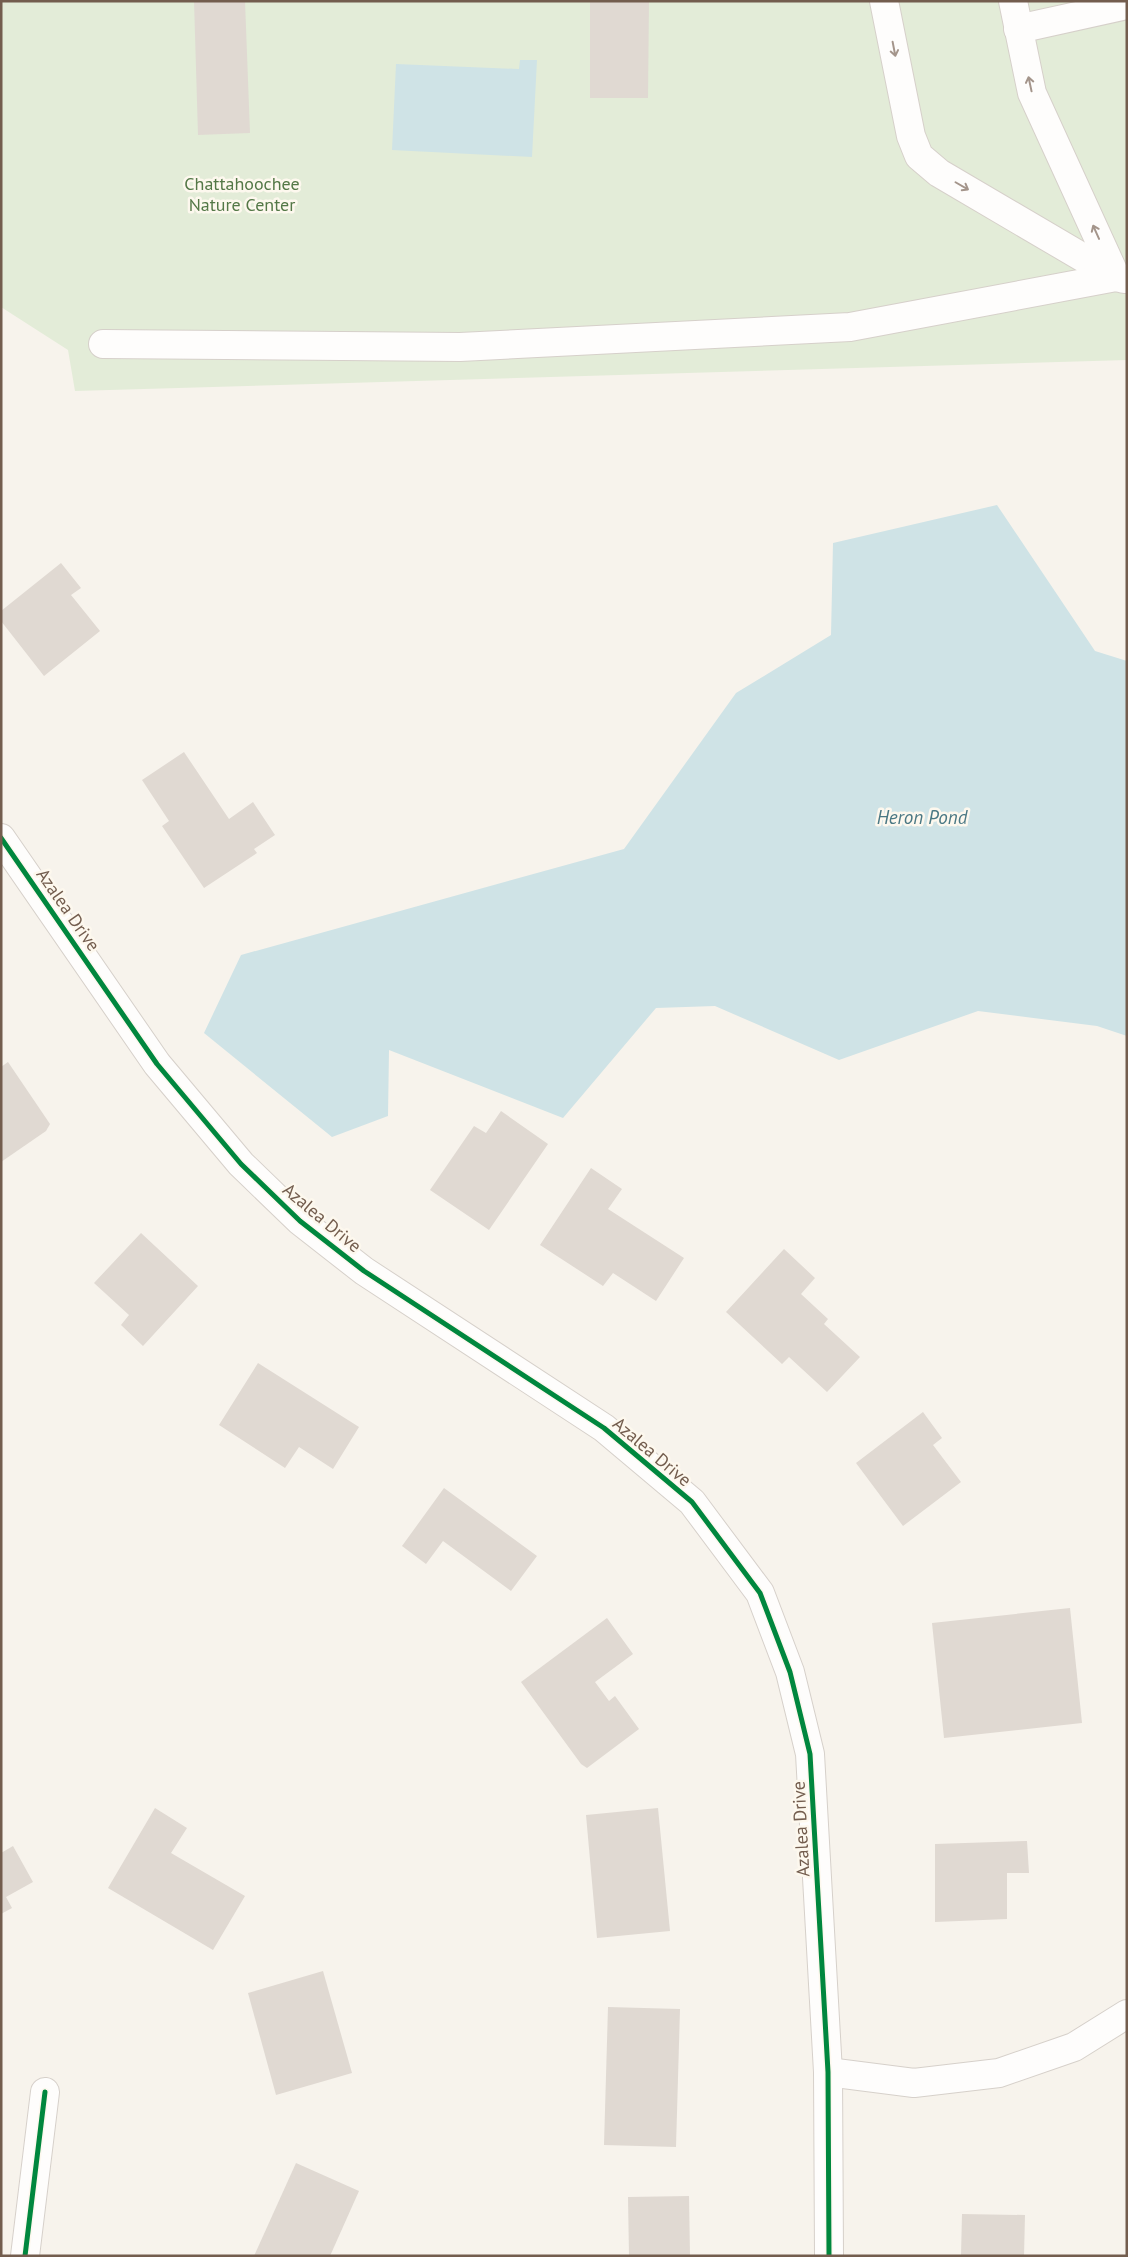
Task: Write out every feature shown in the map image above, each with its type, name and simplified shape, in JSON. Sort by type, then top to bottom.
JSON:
[{"type":"street","points":[[884,1],[911,136],[919,156],[939,173],[1121,278]]},
{"type":"street","points":[[1013,1],[1032,93],[1121,278]]},
{"type":"street","points":[[1018,29],[1127,5]]},
{"type":"street","points":[[104,344],[460,347],[850,327],[1121,278]]},
{"type":"street","name":"Azalea Drive","points":[[1,838],[157,1064],[241,1164],[300,1221],[364,1271],[604,1428],[692,1502],[760,1593],[790,1672],[810,1754],[828,2072],[829,2256]]},
{"type":"street","points":[[828,2072],[914,2083],[999,2073],[1074,2047],[1127,2014]]},
{"type":"street","points":[[25,2256],[45,2092]]},
{"type":"green space","name":"Chattahoochee Nature Center","points":[[1,1],[1127,1],[1127,360],[75,391],[68,350],[1,307]]},
{"type":"water","points":[[520,60],[537,60],[532,157],[392,150],[396,64],[519,69]]},
{"type":"water","name":"Heron Pond","points":[[997,505],[1095,651],[1127,661],[1127,1036],[1097,1026],[978,1011],[839,1060],[715,1006],[656,1008],[563,1118],[389,1050],[388,1116],[332,1137],[204,1033],[241,955],[624,849],[736,693],[831,635],[833,543]]},
{"type":"building","points":[[194,1],[245,1],[250,133],[198,135]]},
{"type":"building","points":[[590,1],[649,1],[648,98],[590,98]]},
{"type":"building","points":[[61,563],[81,588],[71,595],[100,631],[44,676],[1,621],[1,611]]},
{"type":"building","points":[[184,752],[229,819],[253,802],[275,835],[254,849],[257,853],[204,888],[162,826],[169,821],[142,780]]},
{"type":"building","points":[[8,1062],[50,1124],[46,1131],[1,1162],[1,1067]]},
{"type":"building","points":[[501,1111],[548,1144],[489,1230],[430,1190],[474,1126],[486,1133]]},
{"type":"building","points":[[591,1168],[622,1189],[608,1209],[684,1258],[656,1301],[613,1273],[603,1286],[540,1245]]},
{"type":"building","points":[[141,1233],[198,1286],[143,1346],[121,1325],[129,1315],[94,1283]]},
{"type":"building","points":[[784,1249],[815,1278],[801,1294],[828,1319],[824,1324],[860,1357],[827,1392],[789,1357],[782,1364],[726,1312]]},
{"type":"building","points":[[258,1363],[359,1427],[333,1469],[299,1447],[285,1468],[219,1425]]},
{"type":"building","points":[[923,1412],[942,1438],[933,1445],[961,1482],[903,1526],[856,1463]]},
{"type":"building","points":[[444,1488],[537,1556],[511,1591],[443,1541],[426,1564],[402,1546]]},
{"type":"building","points":[[1070,1608],[1082,1723],[944,1738],[932,1623]]},
{"type":"building","points":[[607,1618],[633,1654],[595,1682],[609,1701],[615,1696],[639,1729],[587,1768],[581,1764],[521,1682]]},
{"type":"building","points":[[155,1808],[187,1828],[171,1853],[245,1896],[213,1950],[108,1888]]},
{"type":"building","points":[[658,1808],[670,1931],[597,1938],[586,1815]]},
{"type":"building","points":[[1027,1841],[1029,1873],[1007,1873],[1007,1919],[935,1922],[935,1844]]},
{"type":"building","points":[[13,1846],[33,1882],[6,1897],[12,1908],[1,1914],[1,1853]]},
{"type":"building","points":[[323,1971],[352,2073],[276,2095],[248,1993]]},
{"type":"building","points":[[608,2007],[680,2009],[676,2147],[604,2145]]},
{"type":"building","points":[[296,2163],[359,2191],[330,2256],[254,2256]]},
{"type":"building","points":[[689,2196],[690,2256],[629,2256],[628,2197]]},
{"type":"building","points":[[962,2214],[1025,2215],[1024,2256],[961,2256]]},
{"type":"cycle path","points":[[1,838],[157,1064],[241,1164],[300,1221],[364,1271],[604,1428],[692,1502],[760,1593],[790,1672],[810,1754],[828,2072],[829,2256]]},
{"type":"cycle path","points":[[25,2256],[45,2092]]}]
